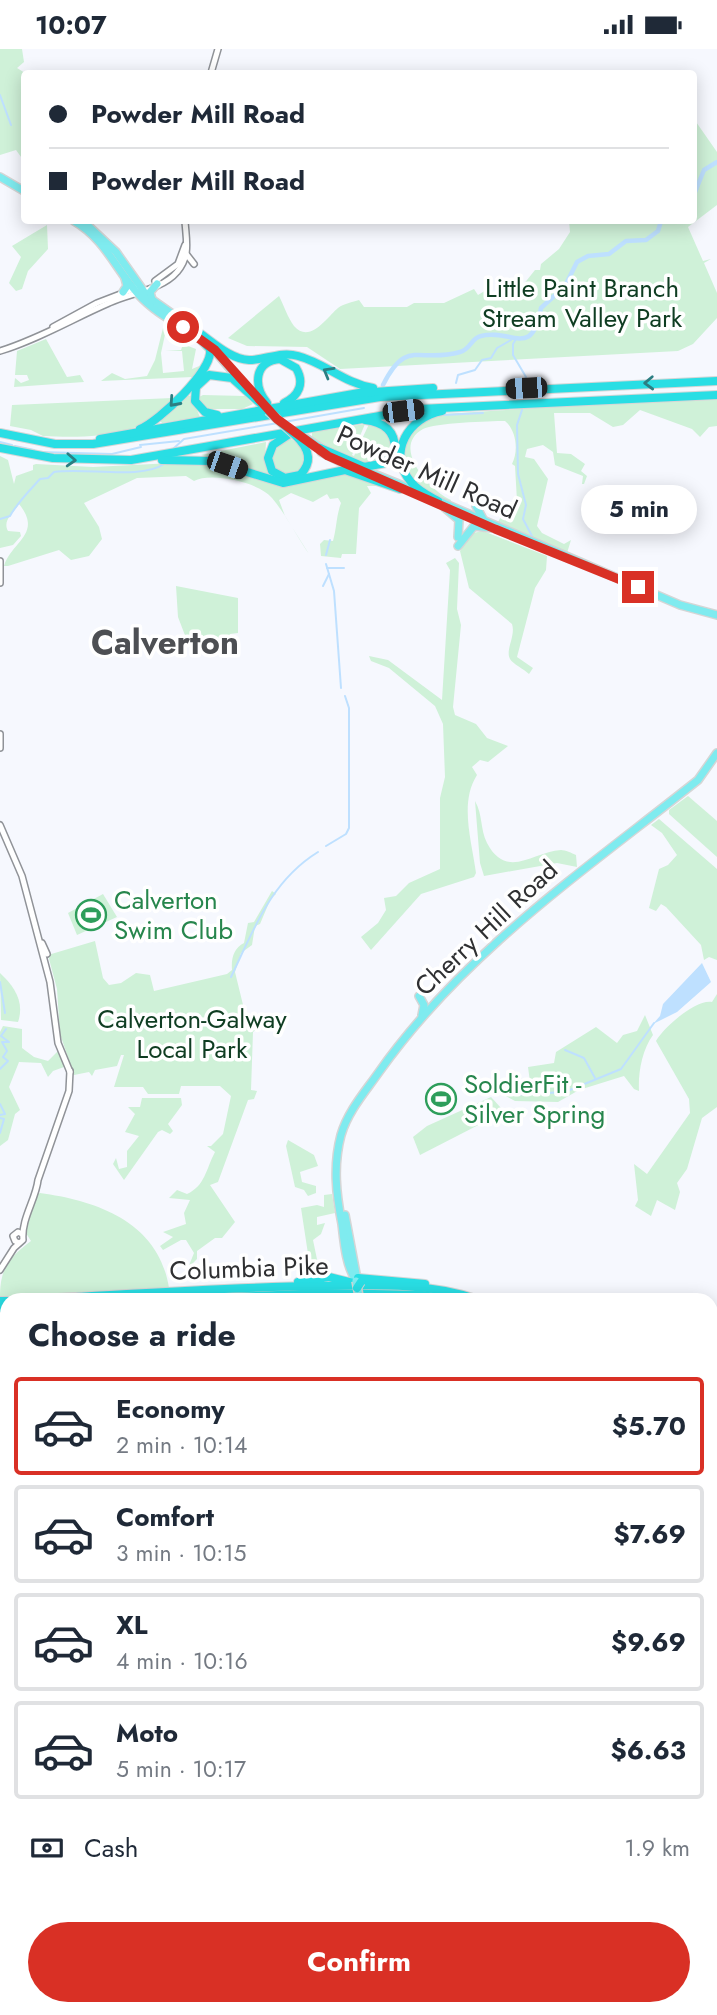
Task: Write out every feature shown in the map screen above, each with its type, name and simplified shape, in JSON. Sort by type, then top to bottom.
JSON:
[{"type":"highway","points":[[192,329],[242,359],[295,355],[349,382],[393,389]]},
{"type":"highway","points":[[79,440],[140,429],[163,414],[210,360],[208,346],[192,329]]},
{"type":"highway","points":[[264,406],[282,404],[297,394],[300,376],[289,362],[275,360],[260,369],[257,387],[264,406],[300,434],[307,450],[307,465],[297,477],[282,477],[270,467],[271,449],[282,438],[300,434],[345,421],[419,409],[717,395]]},
{"type":"highway","points":[[244,413],[218,415],[205,412],[195,401],[198,383],[214,374],[229,377],[289,426]]},
{"type":"highway","points":[[0,432],[55,444],[106,443],[359,400],[500,390],[717,381]]},
{"type":"highway","points":[[0,432],[43,439],[79,440],[244,413],[264,406],[393,389],[500,390]]},
{"type":"highway","points":[[442,504],[415,487],[402,467],[401,450],[409,429],[432,413],[518,403]]},
{"type":"highway","points":[[320,448],[364,467],[379,466],[391,457],[395,440],[387,428],[371,421],[345,421]]},
{"type":"highway","points":[[131,460],[300,434]]},
{"type":"highway","points":[[0,447],[53,458],[204,460],[283,483],[345,470],[400,489]]},
{"type":"highway","points":[[264,1287],[324,1277],[387,1293]]},
{"type":"highway","points":[[359,1288],[418,1282],[459,1293]]},
{"type":"highway","name":"Columbia Pike","points":[[151,1293],[264,1287],[395,1286],[454,1293]]},
{"type":"main road","points":[[212,70],[218,49]]},
{"type":"main road","points":[[0,175],[21,187]]},
{"type":"main road","points":[[79,224],[94,232],[161,315],[192,329]]},
{"type":"main road","points":[[86,224],[116,252],[138,289],[217,348],[264,406]]},
{"type":"main road","points":[[185,224],[187,255],[194,264]]},
{"type":"main road","points":[[0,351],[29,341],[172,271],[182,257],[186,236]]},
{"type":"main road","points":[[29,341],[123,292],[157,284],[174,275],[187,255]]},
{"type":"main road","points":[[117,262],[127,283],[123,292]]},
{"type":"main road","points":[[152,300],[150,292],[157,284]]},
{"type":"main road","name":"Powder Mill Road","points":[[289,426],[337,461],[495,527]]},
{"type":"main road","name":"Powder Mill Road","points":[[300,434],[320,448],[442,504],[682,605],[717,615]]},
{"type":"main road","points":[[442,504],[459,520],[458,537]]},
{"type":"main road","points":[[459,510],[474,505],[480,516],[495,527]]},
{"type":"main road","points":[[458,547],[474,526],[495,527]]},
{"type":"main road","points":[[0,561],[0,583]]},
{"type":"main road","points":[[0,734],[0,748]]},
{"type":"main road","name":"Cherry Hill Road","points":[[359,1288],[336,1174],[339,1143],[348,1117],[421,1018],[473,963],[543,900],[698,780],[717,753]]},
{"type":"main road","points":[[0,825],[22,876],[44,951],[57,1035],[70,1072],[69,1091],[20,1233],[13,1235],[16,1244],[0,1270]]},
{"type":"main road","points":[[419,996],[424,1007],[421,1018]]},
{"type":"green space","points":[[0,49],[22,49],[24,62],[17,68],[21,70],[21,157],[16,150],[0,155]]},
{"type":"green space","name":"Little Paint Branch Stream Valley Park","points":[[697,123],[717,152],[717,205],[697,220]]},
{"type":"green space","name":"Little Paint Branch Stream Valley Park","points":[[569,224],[692,224],[688,227],[703,261],[711,259],[704,263],[717,293],[717,318],[693,344],[678,351],[340,369],[307,347],[247,346],[228,338],[279,296],[294,326],[306,332],[319,327],[340,307],[359,300],[364,307],[407,307],[414,303],[444,303],[474,289],[478,295],[491,287],[495,298],[501,296],[511,300],[535,270],[540,270],[541,264],[559,249],[570,232]]},
{"type":"green space","points":[[47,225],[48,249],[28,271],[22,289],[16,291],[9,283],[21,257],[12,246]]},
{"type":"green space","points":[[163,328],[166,330],[161,353],[163,373],[184,371],[182,351],[165,351],[181,350],[185,338],[188,346],[196,349],[192,369],[204,364],[193,377],[101,381],[112,373],[125,379],[147,376],[155,360]]},
{"type":"green space","points":[[46,339],[67,377],[80,375],[84,382],[14,387],[15,378],[21,383],[29,380],[27,375],[15,375],[17,351]]},
{"type":"green space","points":[[186,395],[191,396],[200,417],[162,423],[160,420]]},
{"type":"green space","points":[[245,396],[253,404],[242,409],[208,409],[199,402],[199,397]]},
{"type":"green space","points":[[172,398],[148,422],[114,433],[78,437],[43,436],[31,430],[10,426],[12,405]]},
{"type":"green space","points":[[717,400],[717,426],[709,427],[700,437],[692,429],[640,410],[623,425],[613,427],[590,413],[554,413],[557,453],[571,454],[585,464],[581,471],[587,476],[584,484],[583,476],[555,465],[553,452],[543,445],[527,449],[525,457],[534,459],[548,479],[537,526],[542,533],[564,544],[571,540],[567,553],[498,522],[503,513],[501,508],[480,498],[485,496],[509,507],[517,501],[515,466],[512,464],[515,441],[512,430],[505,421],[438,425],[423,429],[414,437],[412,457],[417,468],[433,488],[451,500],[451,503],[425,492],[413,482],[406,470],[405,447],[411,436],[430,419],[444,414],[642,401]]},
{"type":"green space","points":[[365,424],[352,455],[354,456],[369,424],[379,426],[390,436],[391,450],[384,462],[364,462],[346,457],[312,438],[312,432]]},
{"type":"green space","points":[[290,438],[300,446],[306,461],[299,473],[286,476],[273,467],[272,452]]},
{"type":"green space","points":[[266,442],[265,460],[273,477],[201,455]]},
{"type":"green space","points":[[0,456],[8,460],[14,484],[16,476],[33,470],[33,465],[36,464],[93,467],[193,462],[208,463],[281,487],[343,473],[382,486],[367,486],[371,493],[359,508],[356,554],[342,554],[341,558],[321,556],[320,544],[324,540],[333,541],[341,503],[338,498],[330,499],[327,494],[313,502],[291,493],[279,500],[285,516],[272,498],[257,487],[223,478],[202,478],[194,481],[186,476],[137,478],[84,503],[99,527],[102,539],[89,556],[71,560],[59,550],[4,566],[24,537],[28,523],[19,504],[6,523],[8,531],[20,532],[21,536],[13,545],[0,548]]},
{"type":"green space","points":[[483,531],[547,556],[546,570],[535,588],[517,657],[533,668],[529,674],[510,659],[512,624],[469,588],[460,551],[473,533]]},
{"type":"green space","points":[[455,558],[459,563],[457,609],[461,625],[453,707],[455,715],[476,724],[487,738],[508,746],[488,762],[480,760],[472,767],[477,775],[472,786],[468,810],[476,873],[474,877],[421,894],[371,950],[361,937],[378,923],[386,910],[384,898],[396,896],[409,883],[440,869],[440,798],[445,777],[443,724],[435,706],[389,668],[371,661],[369,656],[388,660],[442,700],[450,570],[446,563]]},
{"type":"green space","points":[[176,586],[238,598],[238,633],[230,634],[231,645],[191,651],[178,617]]},
{"type":"green space","points":[[688,796],[717,821],[717,857],[669,814],[669,810]]},
{"type":"green space","points":[[475,801],[487,843],[503,860],[521,861],[563,850],[576,855],[577,867],[557,863],[484,876],[480,863]]},
{"type":"green space","points":[[659,819],[717,869],[717,960],[709,957],[704,960],[701,945],[666,907],[661,904],[656,911],[649,908],[659,869],[668,865],[677,855],[662,833],[651,825]]},
{"type":"green space","name":"Calverton-Galway Local Park","points":[[272,891],[276,894],[271,898],[260,924],[255,926],[252,945],[241,953],[235,972],[245,1013],[249,1017],[260,1016],[258,1028],[253,1032],[251,1090],[257,1091],[254,1099],[248,1100],[218,1182],[210,1185],[235,1222],[222,1238],[215,1238],[197,1251],[197,1259],[188,1268],[194,1253],[186,1240],[163,1250],[160,1246],[173,1237],[163,1232],[186,1224],[184,1213],[190,1200],[169,1198],[177,1190],[187,1194],[193,1191],[201,1182],[215,1152],[207,1146],[211,1146],[223,1134],[231,1096],[220,1086],[181,1086],[179,1094],[148,1094],[143,1087],[114,1087],[124,1055],[121,1055],[117,1066],[95,1070],[92,1076],[89,1072],[74,1075],[60,1034],[57,989],[48,955],[95,941],[103,978],[109,985],[121,983],[136,973],[150,975],[154,991],[227,974],[232,970],[236,951],[244,943],[248,923],[254,922]]},
{"type":"green space","name":"Calverton Swim Club","points":[[103,894],[117,917],[77,935],[68,913]]},
{"type":"green space","points":[[0,973],[17,995],[20,1008],[18,1022],[1,1020]]},
{"type":"green space","points":[[717,994],[717,1107],[702,1118],[687,1169],[677,1183],[680,1192],[675,1210],[657,1200],[651,1216],[635,1206],[638,1200],[634,1164],[647,1174],[690,1113],[689,1099],[656,1041],[681,1015],[705,1002],[712,1002]]},
{"type":"green space","points":[[645,1015],[653,1035],[642,1062],[639,1091],[634,1089],[624,1076],[579,1090],[558,1102],[515,1101],[502,1094],[530,1082],[528,1067],[554,1063],[556,1052],[596,1027],[617,1043],[623,1035],[637,1031]]},
{"type":"green space","points":[[3,1026],[22,1029],[22,1048],[34,1057],[48,1061],[58,1051],[64,1067],[53,1071],[48,1077],[41,1063],[19,1062],[9,1087],[20,1110],[15,1114],[8,1140],[0,1146],[0,1032]]},
{"type":"green space","points":[[491,1097],[501,1108],[494,1117],[420,1155],[413,1137],[427,1126]]},
{"type":"green space","points":[[142,1098],[181,1098],[182,1105],[168,1124],[173,1131],[170,1134],[162,1130],[158,1132],[124,1180],[113,1164],[116,1158],[119,1169],[127,1167],[127,1151],[139,1136],[125,1132],[135,1114],[128,1107],[140,1107]]},
{"type":"green space","points":[[288,1140],[314,1155],[318,1166],[300,1172],[302,1182],[316,1186],[316,1193],[308,1196],[304,1190],[295,1187],[286,1146]]},
{"type":"green space","points":[[40,1193],[84,1202],[123,1219],[139,1231],[153,1247],[163,1266],[169,1288],[75,1293],[0,1293],[4,1270],[17,1252],[31,1241],[24,1230],[36,1195]]},
{"type":"green space","points":[[332,1194],[335,1213],[317,1217],[317,1225],[325,1223],[321,1234],[313,1240],[319,1269],[304,1276],[302,1273],[310,1267],[301,1208],[317,1205],[324,1207],[324,1195]]},
{"type":"water","points":[[702,963],[711,982],[677,1012],[653,1024],[660,1016],[663,1004]]},
{"type":"waterway","points":[[0,95],[11,125]]},
{"type":"waterway","points":[[697,187],[704,170],[717,162]]},
{"type":"waterway","points":[[383,385],[399,361],[407,357],[460,352],[481,336],[526,338],[537,324],[541,308],[565,286],[577,262],[588,256],[609,254],[626,241],[646,240],[658,231],[660,224]]},
{"type":"waterway","points":[[516,339],[513,355],[526,377],[523,382]]},
{"type":"waterway","points":[[456,383],[458,375],[475,370],[482,360],[491,358],[497,348],[511,340]]},
{"type":"waterway","points":[[284,422],[364,408]]},
{"type":"waterway","points":[[522,410],[517,425],[518,474],[526,505],[523,519],[532,536]]},
{"type":"waterway","points":[[443,415],[483,413]]},
{"type":"waterway","points":[[174,448],[184,439],[278,423]]},
{"type":"waterway","points":[[140,445],[179,441]]},
{"type":"waterway","points":[[0,442],[12,445]]},
{"type":"waterway","points":[[15,446],[34,450]]},
{"type":"waterway","points":[[40,452],[112,454],[141,447]]},
{"type":"waterway","points":[[0,519],[10,516],[40,479],[48,478],[54,472],[141,471],[164,464]]},
{"type":"waterway","points":[[326,555],[330,540]]},
{"type":"waterway","points":[[326,564],[334,591],[341,688]]},
{"type":"waterway","points":[[327,568],[344,568]]},
{"type":"waterway","points":[[323,586],[329,574]]},
{"type":"waterway","points":[[326,846],[346,834],[349,828],[349,708],[345,696]]},
{"type":"waterway","points":[[231,977],[256,924],[276,892],[288,877],[318,852]]},
{"type":"waterway","points":[[0,982],[5,1013]]},
{"type":"waterway","points":[[506,1095],[565,1092],[621,1069],[654,1023]]},
{"type":"waterway","points":[[0,1069],[8,1061],[3,1057],[7,1051],[2,1042],[9,1042],[1,1036],[6,1029]]},
{"type":"waterway","points":[[565,1050],[584,1058],[595,1078]]},
{"type":"waterway","points":[[0,1104],[5,1114],[0,1115]]},
{"type":"waterway","points":[[0,1118],[4,1119],[0,1133]]},
{"type":"place","name":"Calverton Swim Club","points":[[91,915]]},
{"type":"place","name":"SoldierFit - Silver Spring","points":[[441,1099]]},
{"type":"district","name":"Calverton","points":[[165,642]]},
{"type":"route","points":[[183,327],[209,344],[246,388],[277,419],[328,456],[495,529],[638,587]]}]
